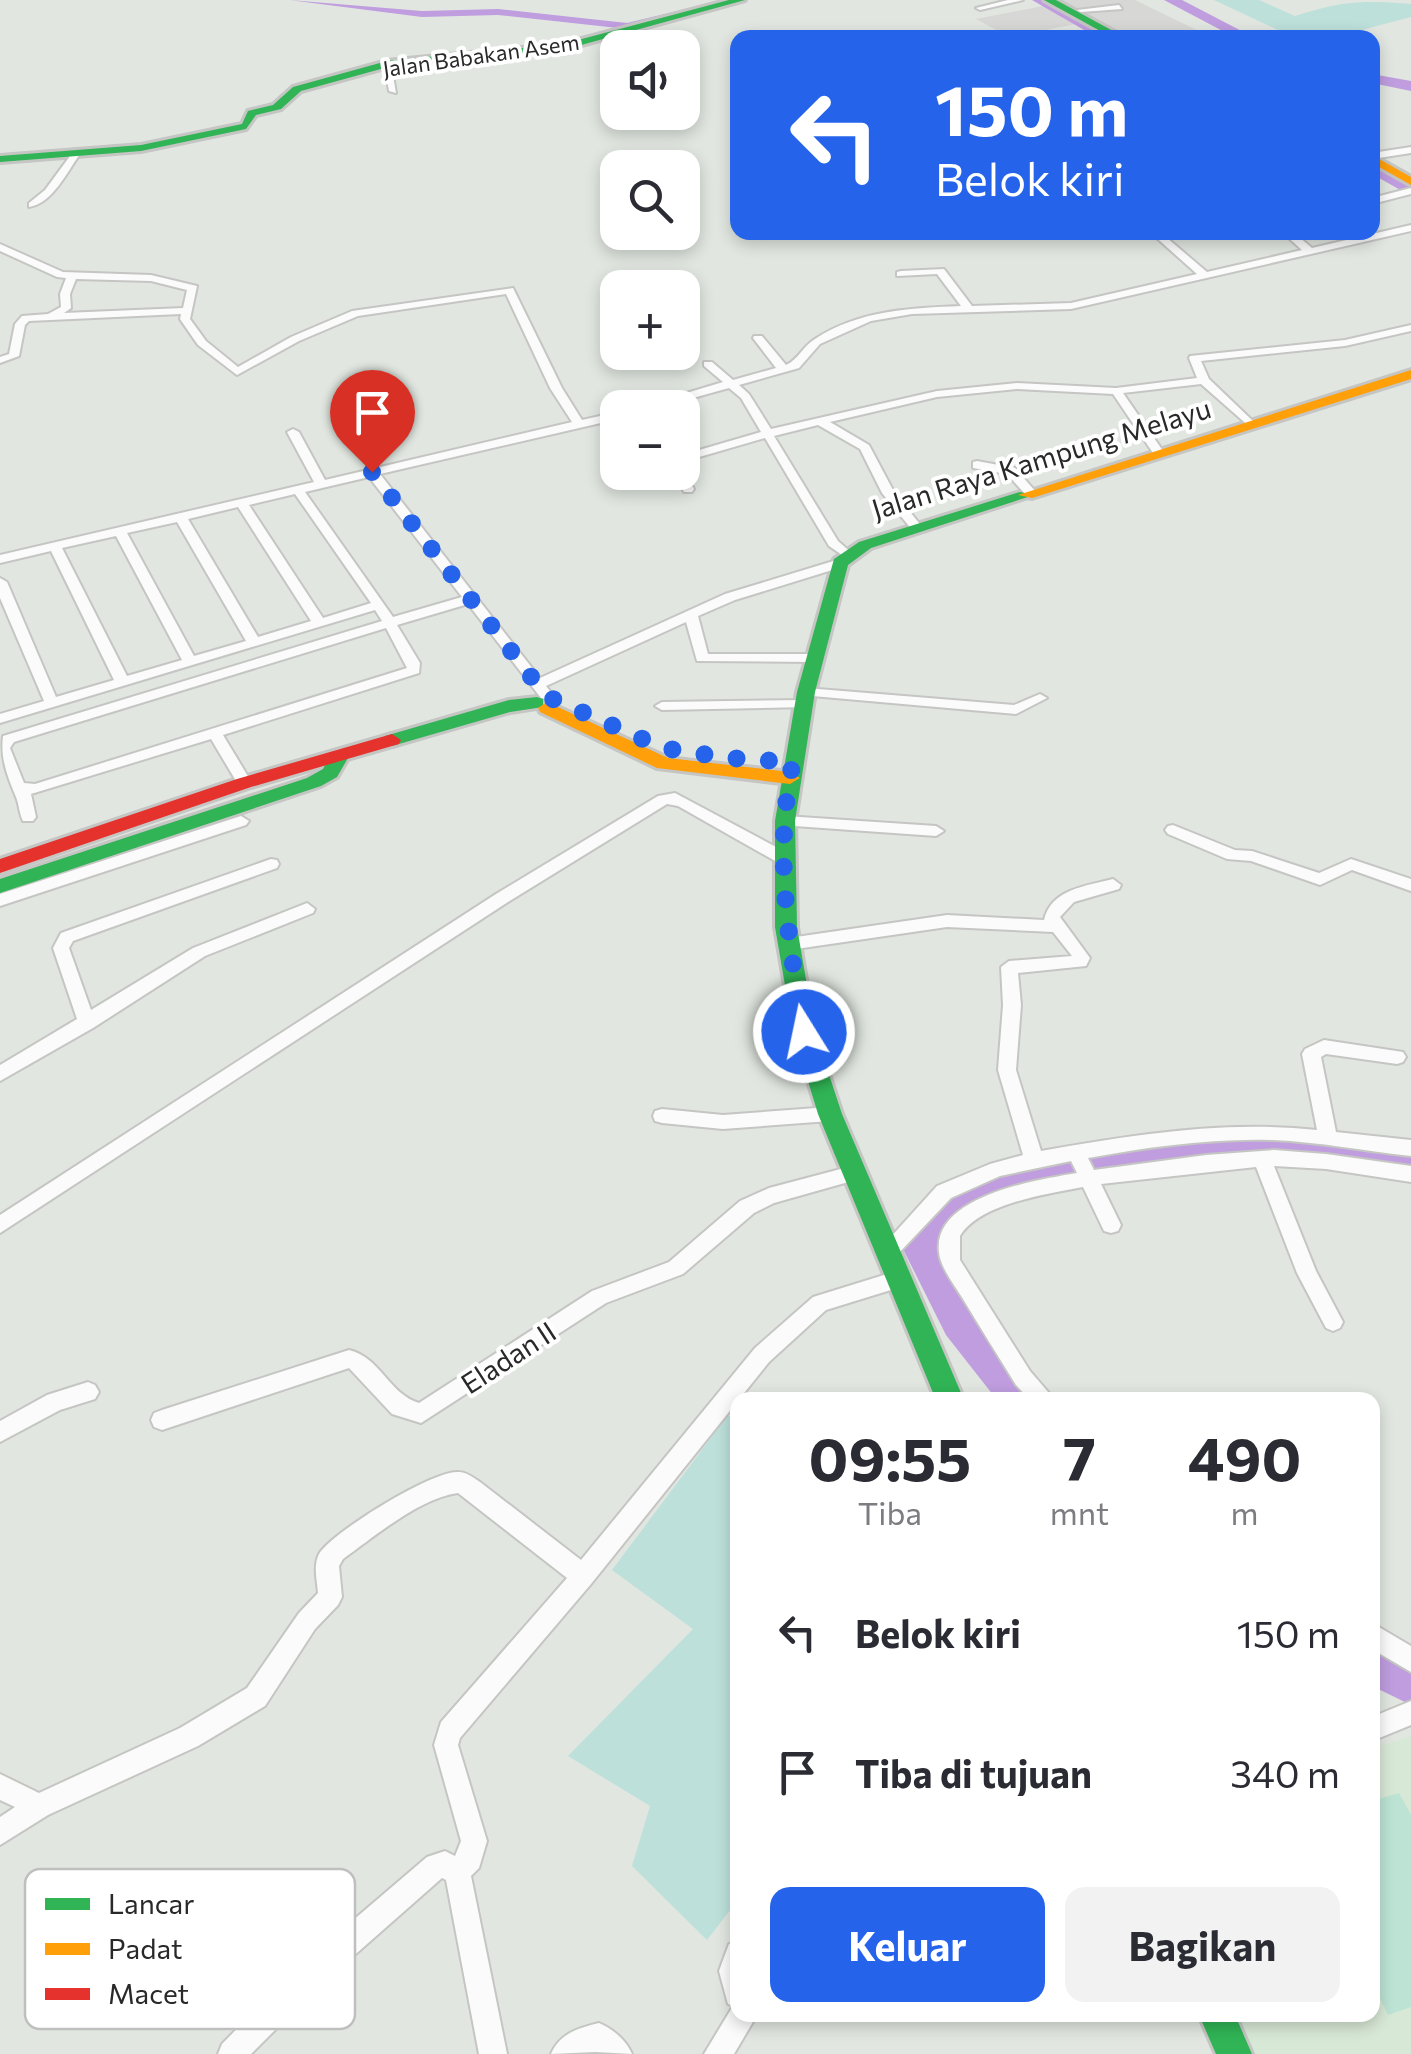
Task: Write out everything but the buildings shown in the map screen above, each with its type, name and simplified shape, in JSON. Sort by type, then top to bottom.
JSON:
[{"type":"street","name":"Jalan Babakan Asem","points":[[0,159],[154,146],[239,130],[248,124],[252,112],[277,107],[292,91],[387,64],[555,49],[740,0]]},
{"type":"street","points":[[980,8],[1020,0]]},
{"type":"street","points":[[1049,0],[1106,30]]},
{"type":"street","points":[[1072,5],[1119,7]]},
{"type":"street","points":[[1072,5],[1120,30]]},
{"type":"street","points":[[387,64],[393,91]]},
{"type":"street","points":[[1380,156],[1411,150]]},
{"type":"street","points":[[32,205],[48,192],[76,154]]},
{"type":"street","points":[[1380,164],[1410,188]]},
{"type":"street","points":[[1380,196],[1410,188]]},
{"type":"street","points":[[1380,235],[1411,228]]},
{"type":"street","points":[[1163,240],[1203,274]]},
{"type":"street","points":[[1296,240],[1311,252]]},
{"type":"street","points":[[700,392],[797,364],[816,342],[868,318],[968,308],[1071,306],[1361,240]]},
{"type":"street","points":[[0,247],[60,275],[182,284],[194,290],[185,319],[202,343],[237,372],[295,339],[360,312],[509,290],[556,388],[579,424]]},
{"type":"street","points":[[901,274],[940,271],[968,308]]},
{"type":"street","points":[[52,316],[66,308],[65,294],[72,276]]},
{"type":"street","points":[[0,360],[14,356],[23,319],[188,311]]},
{"type":"street","points":[[1251,425],[1204,380],[1196,368],[1196,356],[1280,352],[1392,335],[1411,328]]},
{"type":"street","points":[[758,338],[784,369]]},
{"type":"street","points":[[708,364],[745,396],[844,559]]},
{"type":"street","name":"Jalan Raya Kampung Melayu","points":[[844,559],[865,545],[917,528],[1411,374]]},
{"type":"street","points":[[700,454],[937,394],[985,388],[1068,386],[1116,391],[1204,380]]},
{"type":"street","points":[[1116,391],[1157,452]]},
{"type":"street","points":[[0,559],[600,420]]},
{"type":"street","points":[[821,422],[865,446],[888,492],[917,528]]},
{"type":"street","points":[[292,432],[322,485]]},
{"type":"street","points":[[977,465],[1011,471],[1030,492]]},
{"type":"street","points":[[372,472],[546,699],[663,748],[791,770]]},
{"type":"street","points":[[22,789],[36,789],[410,672],[413,663],[379,605],[298,490]]},
{"type":"street","points":[[242,504],[320,624]]},
{"type":"street","points":[[181,518],[255,644]]},
{"type":"street","points":[[120,532],[191,663]]},
{"type":"street","points":[[54,546],[123,683]]},
{"type":"street","points":[[0,866],[244,783],[509,706],[546,699],[691,614],[844,559]]},
{"type":"street","points":[[844,559],[814,658],[791,770],[782,858],[789,944],[804,1032],[830,1114],[947,1392]]},
{"type":"street","points":[[0,582],[52,704]]},
{"type":"street","points":[[28,817],[4,742],[472,598]]},
{"type":"street","points":[[0,718],[379,605]]},
{"type":"street","points":[[691,614],[702,658],[814,658]]},
{"type":"street","points":[[72,698],[81,718]]},
{"type":"street","points":[[662,706],[805,698],[1016,710],[1040,698]]},
{"type":"street","points":[[214,732],[244,783]]},
{"type":"street","points":[[0,886],[314,782],[330,773],[338,758]]},
{"type":"street","points":[[0,1225],[486,908],[663,800],[675,798],[782,858]]},
{"type":"street","points":[[0,900],[241,821]]},
{"type":"street","points":[[785,821],[936,831]]},
{"type":"street","points":[[1173,830],[1232,855],[1252,856],[1320,879],[1351,864],[1411,885]]},
{"type":"street","points":[[87,1023],[61,948],[66,937],[271,864]]},
{"type":"street","points":[[1034,1160],[1007,1070],[1012,1006],[1008,973],[1013,964],[1080,962],[1082,958],[1051,918],[1059,902],[1113,885]]},
{"type":"street","points":[[0,1074],[199,952],[307,909]]},
{"type":"street","points":[[789,944],[947,921],[1055,926]]},
{"type":"street","points":[[1328,1138],[1311,1054],[1324,1047],[1397,1057]]},
{"type":"street","points":[[662,1116],[723,1122],[830,1114]]},
{"type":"street","points":[[1037,1392],[951,1262],[947,1244],[956,1225],[976,1209],[1085,1167],[1235,1134],[1328,1138],[1411,1148]]},
{"type":"street","points":[[1262,1159],[1307,1274],[1333,1322]]},
{"type":"street","points":[[889,1250],[944,1192],[997,1169],[1034,1160],[1085,1167],[1307,1160],[1411,1174]]},
{"type":"street","points":[[1085,1167],[1110,1224]]},
{"type":"street","name":"Eladan II","points":[[162,1420],[349,1359],[357,1361],[400,1407],[421,1413],[599,1297],[676,1268],[747,1207],[769,1196],[852,1174]]},
{"type":"street","points":[[732,1392],[762,1355],[820,1302],[900,1279]]},
{"type":"street","points":[[0,1432],[56,1402],[88,1392]]},
{"type":"street","points":[[457,1872],[470,1858],[474,1841],[446,1740],[730,1395]]},
{"type":"street","points":[[0,1832],[40,1806],[189,1738],[256,1696],[307,1621],[330,1596],[327,1563],[335,1550],[419,1496],[446,1484],[458,1482],[472,1488],[583,1576]]},
{"type":"street","points":[[1380,1640],[1411,1660]]},
{"type":"street","points":[[1380,1726],[1411,1712]]},
{"type":"street","points":[[0,1786],[40,1806]]},
{"type":"street","points":[[355,1936],[436,1866],[445,1864],[457,1872],[492,2054]]},
{"type":"street","points":[[718,2054],[739,2022]]},
{"type":"street","points":[[1220,2022],[1234,2054]]},
{"type":"street","points":[[232,2054],[257,2029]]},
{"type":"street","points":[[565,2054],[581,2041],[599,2038],[618,2054]]},
{"type":"shaded area","points":[[1035,0],[1135,0],[1197,30],[1089,30],[1076,24],[1045,30],[996,30],[976,19],[1043,6]]},
{"type":"shaded area","points":[[1214,0],[1259,0],[1295,16],[1352,3],[1411,4],[1411,17],[1362,30],[1278,30]]},
{"type":"shaded area","points":[[728,1415],[730,1910],[707,1940],[632,1866],[650,1806],[568,1756],[693,1629],[612,1570]]},
{"type":"shaded area","points":[[1411,1736],[1411,2054],[1255,2054],[1240,2022],[1380,2022],[1380,1746]]},
{"type":"shaded area","points":[[1399,1793],[1411,1815],[1411,2007],[1388,2015],[1380,1998],[1380,1799]]},
{"type":"waterway","points":[[293,0],[422,14],[498,12],[627,26],[733,0]]},
{"type":"waterway","points":[[1039,0],[1094,30]]},
{"type":"waterway","points":[[1171,0],[1232,30]]},
{"type":"waterway","points":[[1380,80],[1411,86]]},
{"type":"waterway","points":[[1380,171],[1411,191]]},
{"type":"waterway","points":[[1015,1392],[959,1323],[920,1247],[936,1216],[1028,1171],[1168,1155],[1296,1148],[1411,1166]]},
{"type":"waterway","points":[[1380,1666],[1411,1683]]},
{"type":"traffic: fast","points":[[0,159],[141,148],[246,126],[252,113],[277,107],[297,89],[387,64],[563,47],[740,0]]},
{"type":"traffic: fast","points":[[1049,0],[1106,30]]},
{"type":"traffic: fast","points":[[947,1392],[830,1114],[804,1032],[786,927],[785,821],[806,692],[840,563],[865,545],[1026,495]]},
{"type":"traffic: fast","points":[[392,740],[509,706],[537,703]]},
{"type":"traffic: fast","points":[[0,886],[314,782],[330,773],[338,758]]},
{"type":"traffic: fast","points":[[1220,2022],[1234,2054]]},
{"type":"traffic: slow","points":[[1380,163],[1411,182]]},
{"type":"traffic: slow","points":[[1026,495],[1411,374]]},
{"type":"traffic: slow","points":[[547,708],[664,764],[790,778]]},
{"type":"traffic: jam","points":[[0,866],[244,783],[392,740]]},
{"type":"route","points":[[372,472],[546,696],[554,696],[558,702],[663,748],[793,762],[782,858],[786,927],[804,1032]]}]
